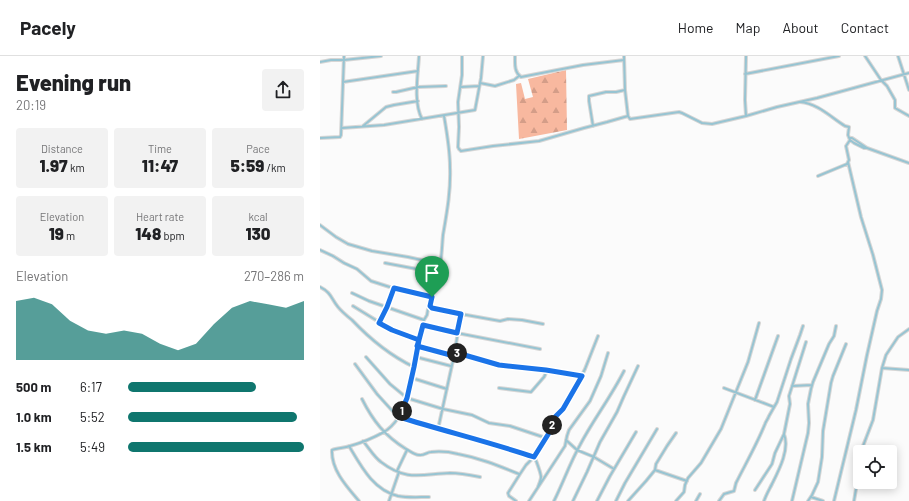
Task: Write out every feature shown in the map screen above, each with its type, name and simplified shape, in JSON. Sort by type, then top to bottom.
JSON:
[{"type":"street","points":[[320,138],[340,137],[342,135],[344,56]]},
{"type":"street","points":[[320,62],[381,56]]},
{"type":"street","points":[[419,56],[418,101],[422,119]]},
{"type":"street","points":[[462,56],[462,75],[458,102],[458,147],[461,151],[539,141],[628,116]]},
{"type":"street","points":[[342,128],[360,128],[444,116],[474,110],[480,85],[483,56]]},
{"type":"street","points":[[515,56],[516,73],[521,77],[564,68],[624,60]]},
{"type":"street","points":[[624,56],[625,90],[628,116],[631,120],[679,112],[698,122],[708,124],[817,98],[909,73]]},
{"type":"street","points":[[746,56],[746,116]]},
{"type":"street","points":[[745,74],[839,56]]},
{"type":"street","points":[[865,56],[881,80],[887,86],[895,100],[895,108],[909,116]]},
{"type":"street","points":[[898,56],[909,90]]},
{"type":"street","points":[[343,82],[418,71]]},
{"type":"street","points":[[460,87],[480,85],[495,86],[514,80],[519,76]]},
{"type":"street","points":[[393,92],[418,87],[436,85],[446,86]]},
{"type":"street","points":[[593,126],[588,101],[589,96],[625,90]]},
{"type":"street","points":[[360,128],[386,107],[418,101]]},
{"type":"street","points":[[797,102],[810,104],[849,127],[848,135],[850,139],[859,146],[909,163]]},
{"type":"street","points":[[444,116],[450,167],[449,203],[443,235],[440,264],[430,306],[432,308],[500,321],[508,319],[543,324]]},
{"type":"street","points":[[834,501],[856,410],[877,311],[882,299],[882,290],[861,217],[848,162],[849,160],[846,146],[850,139]]},
{"type":"street","points":[[818,176],[844,166],[848,162]]},
{"type":"street","points":[[320,225],[348,244],[372,251],[440,264]]},
{"type":"street","points":[[320,250],[357,269],[372,281],[432,297]]},
{"type":"street","points":[[384,262],[438,273]]},
{"type":"street","points":[[320,287],[330,294],[338,307],[363,331],[391,354],[414,367]]},
{"type":"street","points":[[379,323],[394,288]]},
{"type":"street","points":[[352,293],[369,301],[424,320]]},
{"type":"street","points":[[353,306],[392,330],[419,340]]},
{"type":"street","points":[[359,501],[339,474],[332,457],[332,451],[363,441],[384,432],[399,417],[407,398],[417,346],[428,309]]},
{"type":"street","points":[[438,429],[454,356],[461,314]]},
{"type":"street","points":[[676,501],[684,492],[687,481],[701,463],[720,429],[748,362],[759,323]]},
{"type":"street","points":[[423,325],[540,349]]},
{"type":"street","points":[[719,501],[724,494],[734,490],[765,423],[777,402],[803,326]]},
{"type":"street","points":[[792,501],[808,433],[808,404],[812,385],[829,344],[834,336],[836,326]]},
{"type":"street","points":[[863,445],[872,420],[886,355],[898,337],[909,329]]},
{"type":"street","points":[[516,501],[508,494],[526,465],[534,457],[546,438],[555,417],[563,409],[582,376],[598,336]]},
{"type":"street","points":[[755,400],[778,336]]},
{"type":"street","points":[[755,490],[772,464],[775,453],[784,434],[790,404],[789,396],[806,342]]},
{"type":"street","points":[[808,501],[818,482],[823,431],[831,383],[846,344]]},
{"type":"street","points":[[417,346],[454,356]]},
{"type":"street","points":[[454,352],[499,365],[582,376]]},
{"type":"street","points":[[530,501],[565,446],[569,430],[590,400],[601,376],[608,353]]},
{"type":"street","points":[[366,357],[390,384],[407,398],[443,409],[472,415],[494,424],[510,426],[546,438]]},
{"type":"street","points":[[416,357],[451,366]]},
{"type":"street","points":[[355,364],[377,394],[399,417],[464,435],[534,457],[537,461],[541,475],[538,487]]},
{"type":"street","points":[[573,501],[588,472],[600,442],[619,409],[638,366]]},
{"type":"street","points":[[882,368],[909,370]]},
{"type":"street","points":[[499,388],[531,392],[544,377],[547,371]]},
{"type":"street","points":[[554,501],[577,450],[624,371]]},
{"type":"street","points":[[412,378],[447,389]]},
{"type":"street","points":[[792,386],[812,385]]},
{"type":"street","points":[[724,388],[774,407]]},
{"type":"street","points":[[362,399],[372,418],[384,432],[407,450],[415,454],[423,455],[430,452],[459,454],[483,460],[520,474]]},
{"type":"street","points":[[616,501],[657,429]]},
{"type":"street","points":[[598,501],[614,469],[636,432]]},
{"type":"street","points":[[628,501],[654,470],[656,464],[676,433]]},
{"type":"street","points":[[764,501],[786,449],[786,439],[784,434]]},
{"type":"street","points":[[566,440],[577,450],[594,457],[614,469]]},
{"type":"street","points":[[363,441],[382,462],[406,475],[414,476],[449,473],[480,477]]},
{"type":"street","points":[[349,446],[368,476],[384,490],[399,496],[429,497]]},
{"type":"street","points":[[389,501],[407,450]]},
{"type":"street","points":[[654,470],[687,481]]},
{"type":"street","points":[[854,501],[856,489]]},
{"type":"street","points":[[696,501],[700,494]]},
{"type":"street","points":[[811,497],[823,501]]},
{"type":"green space","points":[[566,70],[567,130],[519,139],[516,84],[521,83],[525,99],[533,97],[528,79]]},
{"type":"route","points":[[432,297],[394,288],[379,323],[399,333],[419,340],[417,346],[454,356],[454,352],[499,365],[546,370],[582,376],[563,409],[555,417],[549,433],[534,457],[464,435],[399,417],[407,398],[417,346],[419,340],[423,325],[457,333],[461,314],[431,308],[432,297]]}]
